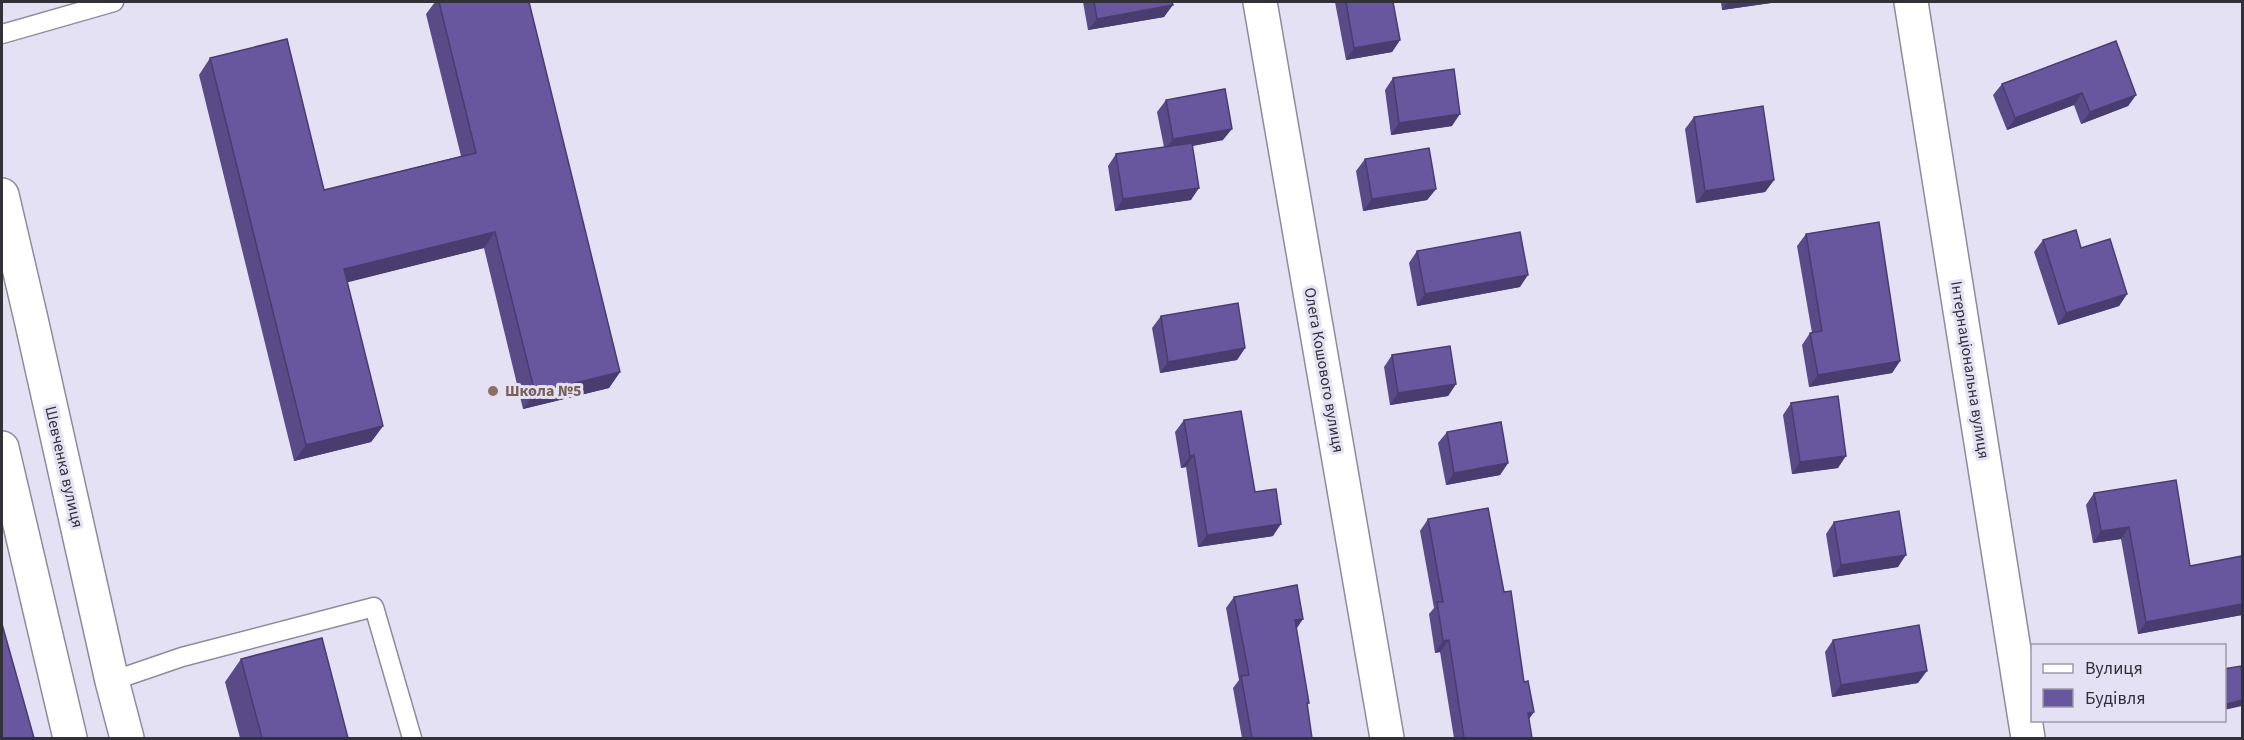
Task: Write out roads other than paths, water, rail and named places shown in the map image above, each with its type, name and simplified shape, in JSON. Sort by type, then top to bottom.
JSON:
[{"type":"street","name":"Олега Кошового вулиця","points":[[1260,2],[1387,738]]},
{"type":"street","name":"Інтернаціональна вулиця","points":[[1911,2],[2028,738]]},
{"type":"street","name":"Шевченка вулиця","points":[[2,195],[112,681],[127,738]]},
{"type":"street","points":[[2,447],[70,738]]},
{"type":"lane","points":[[2,34],[114,2]]},
{"type":"lane","points":[[112,681],[182,657],[374,607],[412,738]]},
{"type":"place","name":"Школа №5","points":[[493,391]]}]
